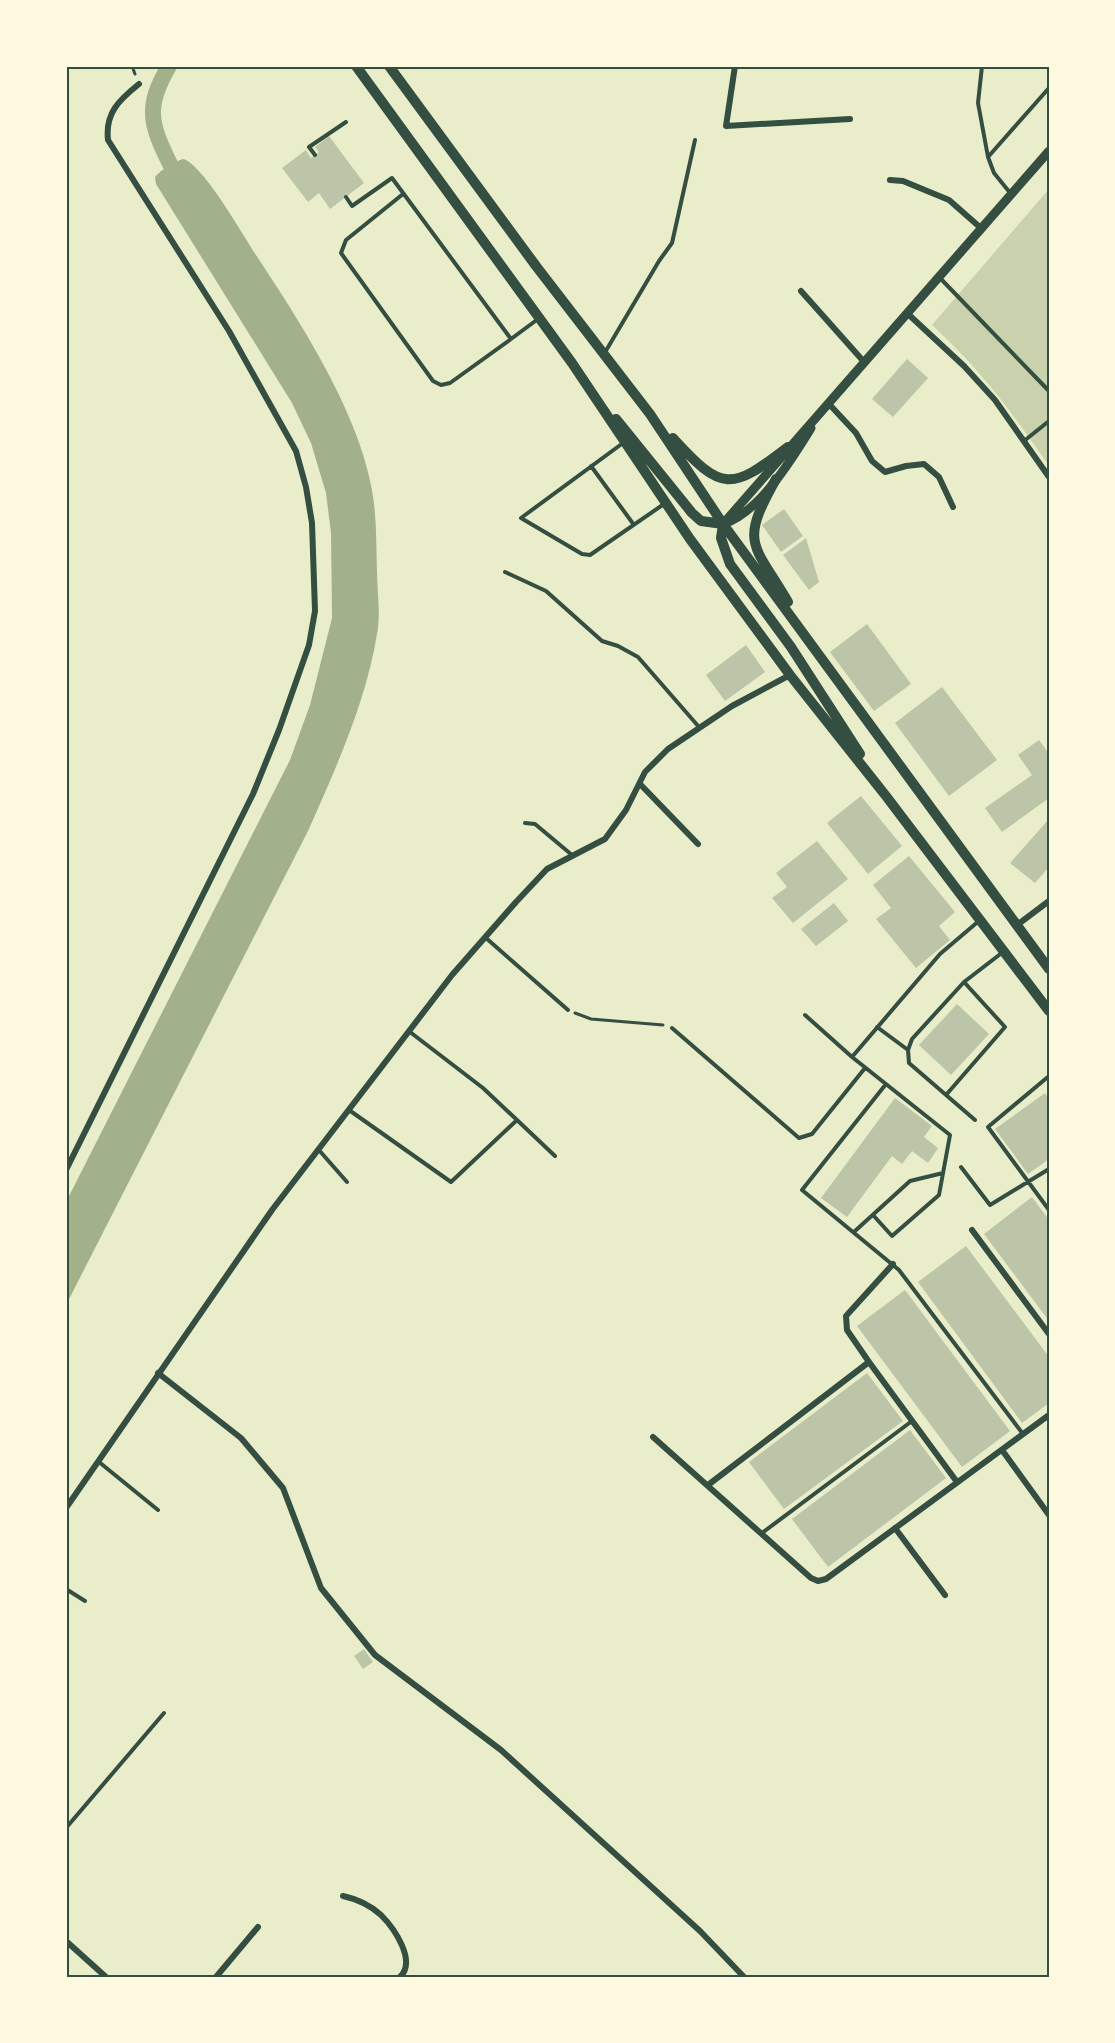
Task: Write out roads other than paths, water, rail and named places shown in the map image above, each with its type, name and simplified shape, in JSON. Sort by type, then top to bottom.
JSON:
[{"type":"main road","points":[[356,66],[572,363],[700,521],[723,524],[745,514],[776,479]]},
{"type":"main road","points":[[389,66],[416,105],[650,414],[723,524],[1049,969]]},
{"type":"main road","points":[[886,796],[791,647],[730,564],[721,538],[723,524],[1049,151]]},
{"type":"main road","points":[[572,363],[664,503],[790,675],[886,796],[1049,1011]]},
{"type":"main road","points":[[814,648],[759,555],[753,539],[759,510],[776,479],[820,413]]},
{"type":"main road","points":[[650,414],[700,468],[713,476],[726,480],[738,480],[753,474],[788,447]]},
{"type":"street","points":[[735,66],[726,126],[850,119]]},
{"type":"street","points":[[66,1170],[253,794],[279,730],[309,645],[315,611],[312,523],[306,487],[296,451],[229,331],[108,140],[106,126],[110,113],[122,97],[139,84]]},
{"type":"street","points":[[890,180],[903,181],[949,200],[982,229]]},
{"type":"street","points":[[801,291],[865,363]]},
{"type":"street","points":[[908,314],[964,366],[995,399],[1049,477]]},
{"type":"street","points":[[829,404],[856,433],[872,461],[885,472],[924,464],[939,477],[953,507]]},
{"type":"street","points":[[66,1508],[158,1373],[318,1148],[452,975],[547,869],[605,839],[653,763],[699,727],[790,675]]},
{"type":"street","points":[[640,784],[698,844]]},
{"type":"street","points":[[1017,925],[1049,901]]},
{"type":"street","points":[[972,1230],[1049,1334]]},
{"type":"street","points":[[893,1264],[846,1316],[847,1330],[957,1482]]},
{"type":"street","points":[[708,1485],[869,1362]]},
{"type":"street","points":[[158,1373],[241,1438],[283,1488],[321,1588],[375,1655],[501,1750],[700,1930],[744,1977]]},
{"type":"street","points":[[653,1437],[811,1578],[818,1581],[826,1579],[1049,1415]]},
{"type":"street","points":[[1002,1450],[1049,1515]]},
{"type":"street","points":[[895,1528],[945,1594]]},
{"type":"street","points":[[343,1896],[370,1907],[388,1924],[407,1961],[406,1970],[400,1977]]},
{"type":"street","points":[[216,1977],[258,1927]]},
{"type":"street","points":[[66,1941],[106,1977]]},
{"type":"lane","points":[[982,66],[978,103],[988,157],[994,173],[1012,194]]},
{"type":"lane","points":[[988,157],[1049,88]]},
{"type":"lane","points":[[315,155],[309,147],[346,122]]},
{"type":"lane","points":[[604,355],[672,243],[695,140]]},
{"type":"lane","points":[[346,197],[352,206],[392,178],[511,339]]},
{"type":"lane","points":[[403,194],[346,240],[341,253],[433,381],[441,385],[450,383],[539,318]]},
{"type":"lane","points":[[940,278],[1049,392]]},
{"type":"lane","points":[[1024,441],[1049,420]]},
{"type":"lane","points":[[624,442],[521,518],[582,554],[590,555],[664,503]]},
{"type":"lane","points":[[591,466],[634,525]]},
{"type":"lane","points":[[505,572],[546,591],[602,641],[618,646],[638,657],[699,727]]},
{"type":"lane","points":[[525,823],[535,824],[572,855]]},
{"type":"lane","points":[[852,1057],[940,954],[980,920]]},
{"type":"lane","points":[[486,938],[568,1010]]},
{"type":"lane","points":[[975,1120],[909,1063],[908,1050],[912,1039],[964,982],[1004,951]]},
{"type":"lane","points":[[946,1095],[1005,1028],[964,982]]},
{"type":"lane","points":[[805,1015],[865,1068],[950,1135],[939,1195],[892,1236],[873,1215]]},
{"type":"lane","points":[[877,1027],[908,1050]]},
{"type":"lane","points":[[672,1028],[710,1064],[799,1138],[812,1134],[865,1068]]},
{"type":"lane","points":[[410,1032],[483,1088],[555,1156]]},
{"type":"lane","points":[[1049,1076],[988,1127],[1049,1209]]},
{"type":"lane","points":[[886,1084],[802,1190],[893,1264],[1023,1434]]},
{"type":"lane","points":[[349,1110],[452,1182],[517,1120]]},
{"type":"lane","points":[[318,1148],[347,1182]]},
{"type":"lane","points":[[962,1167],[990,1205],[1049,1169]]},
{"type":"lane","points":[[855,1231],[910,1181],[943,1173]]},
{"type":"lane","points":[[761,1534],[913,1421]]},
{"type":"lane","points":[[99,1462],[158,1509]]},
{"type":"lane","points":[[66,1589],[85,1601]]},
{"type":"lane","points":[[66,1828],[164,1713]]},
{"type":"waterway","points":[[169,66],[156,93],[153,115],[158,137],[170,164]]}]
